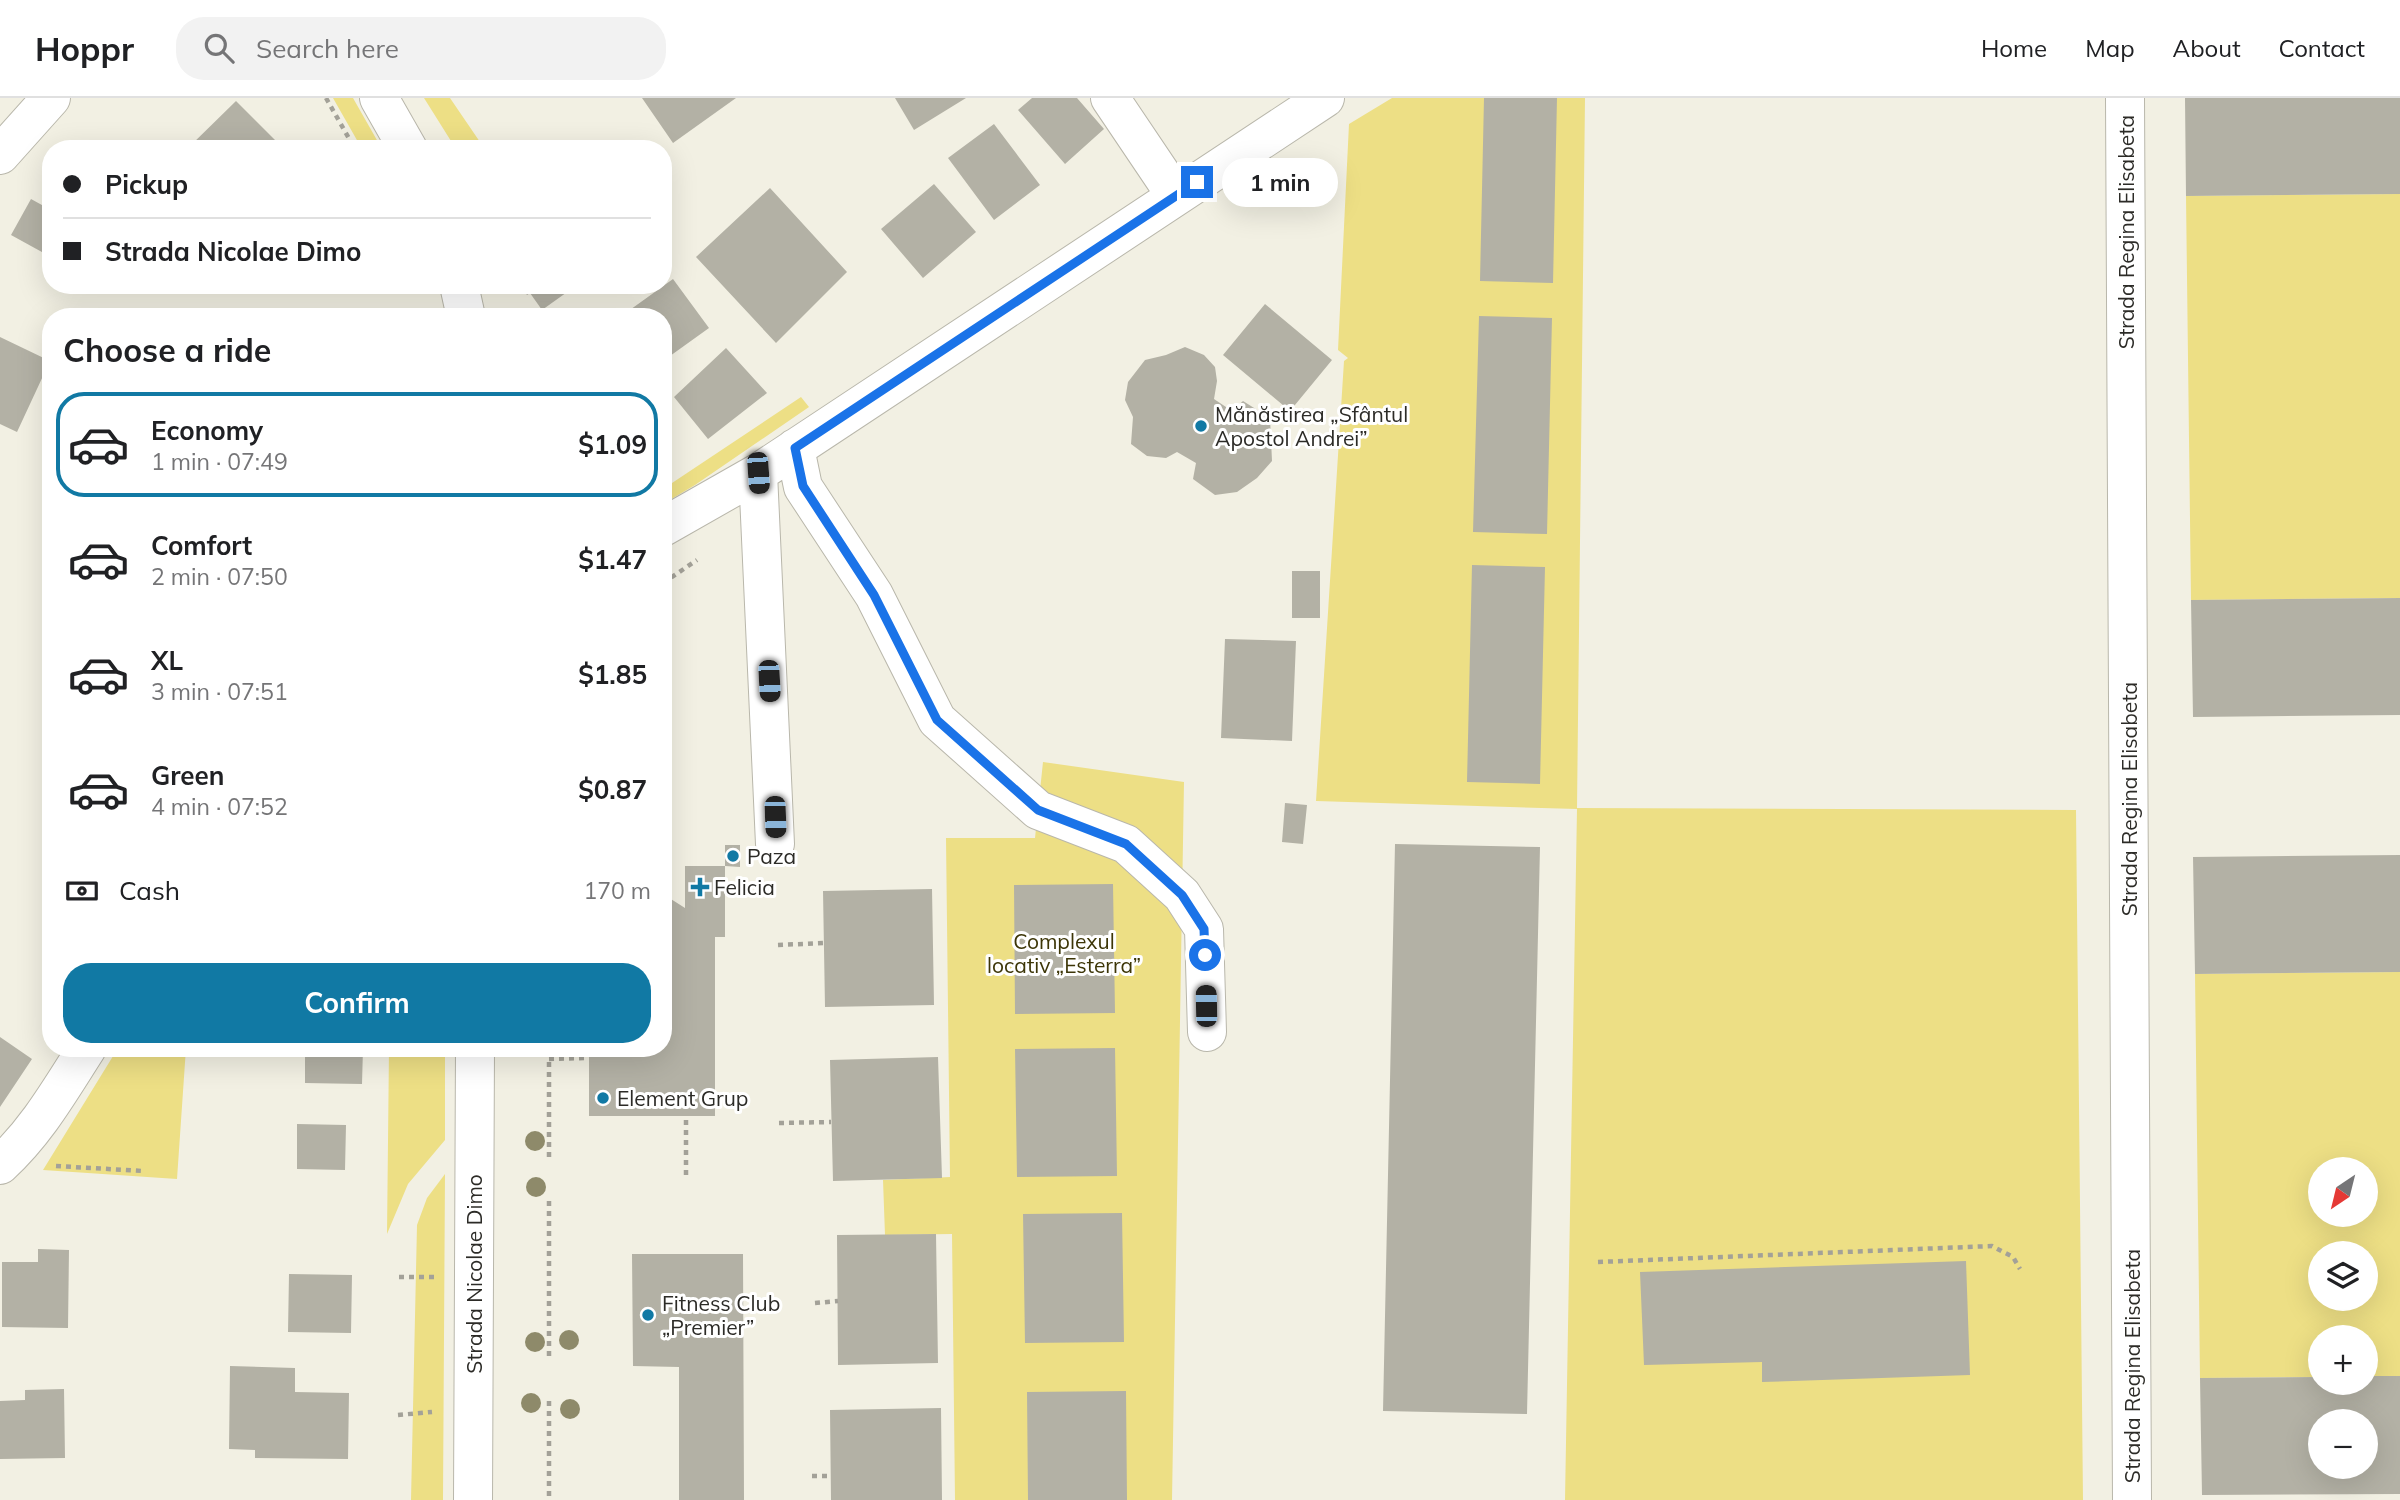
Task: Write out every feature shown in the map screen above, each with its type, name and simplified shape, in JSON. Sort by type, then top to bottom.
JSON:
[{"type":"street","points":[[0,155],[51,98]]},
{"type":"street","points":[[379,98],[403,140]]},
{"type":"street","points":[[1110,98],[1175,196]]},
{"type":"street","points":[[672,522],[758,473],[1325,98]]},
{"type":"street","name":"Strada Regina Elisabeta","points":[[2125,98],[2132,1500]]},
{"type":"street","points":[[795,448],[803,486],[874,595],[937,720],[1038,810],[1126,844],[1182,895],[1204,929],[1207,1032]]},
{"type":"street","points":[[758,473],[775,844]]},
{"type":"street","points":[[1,1164],[41,1120],[81,1057]]},
{"type":"street","name":"Strada Nicolae Dimo","points":[[473,1500],[475,1057]]},
{"type":"path","points":[[326,98],[350,140]]},
{"type":"path","points":[[778,945],[824,943]]},
{"type":"path","points":[[549,1157],[549,1059],[589,1058]]},
{"type":"path","points":[[686,1116],[686,1175]]},
{"type":"path","points":[[779,1123],[831,1122]]},
{"type":"path","points":[[1,1164],[143,1171]]},
{"type":"path","points":[[549,1200],[549,1356]]},
{"type":"path","points":[[1598,1262],[1992,1246],[2013,1257],[2020,1269]]},
{"type":"path","points":[[399,1277],[439,1278]]},
{"type":"path","points":[[816,1303],[838,1301]]},
{"type":"path","points":[[548,1401],[549,1500]]},
{"type":"path","points":[[398,1415],[437,1411]]},
{"type":"path","points":[[811,1476],[831,1476]]},
{"type":"green space","points":[[333,98],[353,98],[377,140],[357,140]]},
{"type":"green space","points":[[424,98],[450,98],[479,140],[450,140]]},
{"type":"green space","points":[[1392,98],[1585,98],[1577,808],[2076,810],[2083,1500],[1565,1500],[1577,809],[1316,801],[1344,361],[1348,358],[1338,350],[1349,124]]},
{"type":"green space","points":[[2400,194],[2400,598],[2191,600],[2186,196]]},
{"type":"green space","points":[[801,397],[809,407],[672,499],[672,483]]},
{"type":"green space","name":"Complexul locativ „Esterra”","points":[[1043,762],[1184,782],[1172,1500],[955,1500],[952,1234],[885,1235],[883,1180],[950,1177],[946,838],[1035,838]]},
{"type":"green space","points":[[2400,972],[2400,1376],[2378,1376],[2378,1325],[2308,1325],[2308,1377],[2200,1378],[2195,974]]},
{"type":"green space","points":[[112,1057],[185,1057],[177,1179],[43,1170]]},
{"type":"green space","points":[[389,1057],[445,1057],[445,1140],[408,1184],[387,1234]]},
{"type":"green space","points":[[445,1174],[443,1500],[411,1500],[417,1225],[427,1198]]},
{"type":"building","points":[[642,98],[736,98],[673,143]]},
{"type":"building","points":[[895,98],[966,98],[914,130]]},
{"type":"building","points":[[1032,98],[1077,98],[1104,129],[1065,164],[1018,110]]},
{"type":"building","points":[[1484,98],[1557,98],[1553,283],[1480,281]]},
{"type":"building","points":[[2185,98],[2400,98],[2400,194],[2186,196]]},
{"type":"building","points":[[236,101],[275,140],[196,140]]},
{"type":"building","points":[[994,124],[1040,185],[994,220],[948,158]]},
{"type":"building","points":[[934,184],[976,232],[923,278],[881,229]]},
{"type":"building","points":[[770,188],[847,272],[776,343],[696,257]]},
{"type":"building","points":[[31,199],[42,205],[42,252],[11,235]]},
{"type":"building","points":[[672,280],[709,328],[672,355],[672,308],[633,308],[652,294],[672,294]]},
{"type":"building","points":[[531,294],[564,294],[545,308],[541,308]]},
{"type":"building","points":[[1265,304],[1332,360],[1290,411],[1223,355]]},
{"type":"building","points":[[1479,316],[1552,318],[1547,534],[1473,532]]},
{"type":"building","points":[[0,337],[42,357],[42,378],[17,432],[0,424]]},
{"type":"building","name":"Mănăstirea „Sfântul Apostol Andrei”","points":[[1185,347],[1204,355],[1215,367],[1217,381],[1214,399],[1232,411],[1243,401],[1270,418],[1272,461],[1257,478],[1237,492],[1215,495],[1193,479],[1196,463],[1177,452],[1166,458],[1147,456],[1131,444],[1133,417],[1125,400],[1128,382],[1145,360]]},
{"type":"building","points":[[726,348],[767,393],[708,439],[674,397]]},
{"type":"building","points":[[1472,565],[1545,567],[1540,784],[1467,782]]},
{"type":"building","points":[[1292,571],[1320,571],[1320,618],[1292,618]]},
{"type":"building","points":[[2400,598],[2400,715],[2193,717],[2191,600]]},
{"type":"building","points":[[1225,639],[1296,641],[1292,741],[1221,738]]},
{"type":"building","points":[[1285,803],[1307,805],[1303,844],[1282,842]]},
{"type":"building","points":[[1395,844],[1540,847],[1527,1414],[1383,1411]]},
{"type":"building","name":"Paza","points":[[725,845],[740,845],[740,867],[725,866]]},
{"type":"building","points":[[2400,855],[2400,972],[2195,974],[2193,857]]},
{"type":"building","points":[[685,866],[725,866],[725,937],[715,937],[715,1116],[589,1116],[589,1057],[672,1057],[672,900],[685,908]]},
{"type":"building","points":[[1113,884],[1115,1013],[1015,1014],[1014,885]]},
{"type":"building","points":[[932,889],[934,1005],[825,1007],[823,891]]},
{"type":"building","points":[[0,1037],[32,1059],[0,1107]]},
{"type":"building","points":[[1115,1048],[1117,1176],[1017,1177],[1015,1049]]},
{"type":"building","points":[[305,1057],[363,1057],[362,1084],[305,1083]]},
{"type":"building","points":[[938,1057],[942,1178],[833,1181],[830,1060]]},
{"type":"building","points":[[297,1124],[346,1125],[345,1170],[297,1169]]},
{"type":"building","points":[[1122,1213],[1124,1342],[1025,1343],[1023,1214]]},
{"type":"building","points":[[936,1234],[938,1363],[838,1365],[837,1235]]},
{"type":"building","points":[[38,1249],[69,1250],[68,1328],[2,1327],[2,1262],[38,1262]]},
{"type":"building","points":[[632,1254],[743,1254],[744,1500],[679,1500],[679,1367],[633,1366]]},
{"type":"building","points":[[1966,1261],[1970,1375],[1762,1382],[1762,1362],[1644,1365],[1640,1272]]},
{"type":"building","points":[[289,1274],[352,1275],[351,1333],[288,1332]]},
{"type":"building","points":[[230,1366],[295,1368],[295,1392],[349,1393],[348,1459],[255,1458],[255,1450],[229,1449]]},
{"type":"building","points":[[2378,1376],[2400,1376],[2400,1494],[2202,1495],[2200,1378],[2308,1377],[2308,1395],[2378,1395]]},
{"type":"building","points":[[64,1389],[65,1458],[0,1459],[0,1401],[25,1400],[25,1390]]},
{"type":"building","points":[[1126,1391],[1127,1500],[1028,1500],[1027,1392]]},
{"type":"building","points":[[941,1408],[942,1500],[831,1500],[830,1410]]},
{"type":"place","name":"Mănăstirea „Sfântul Apostol Andrei”","points":[[1201,426]]},
{"type":"place","name":"Paza","points":[[733,856]]},
{"type":"place","name":"Felicia","points":[[700,887]]},
{"type":"place","name":"Element Grup","points":[[603,1098]]},
{"type":"place","name":"Fitness Club „Premier”","points":[[648,1315]]},
{"type":"route","points":[[1197,182],[795,448],[803,486],[874,595],[937,720],[1038,810],[1126,844],[1182,895],[1204,929],[1205,955]]}]
